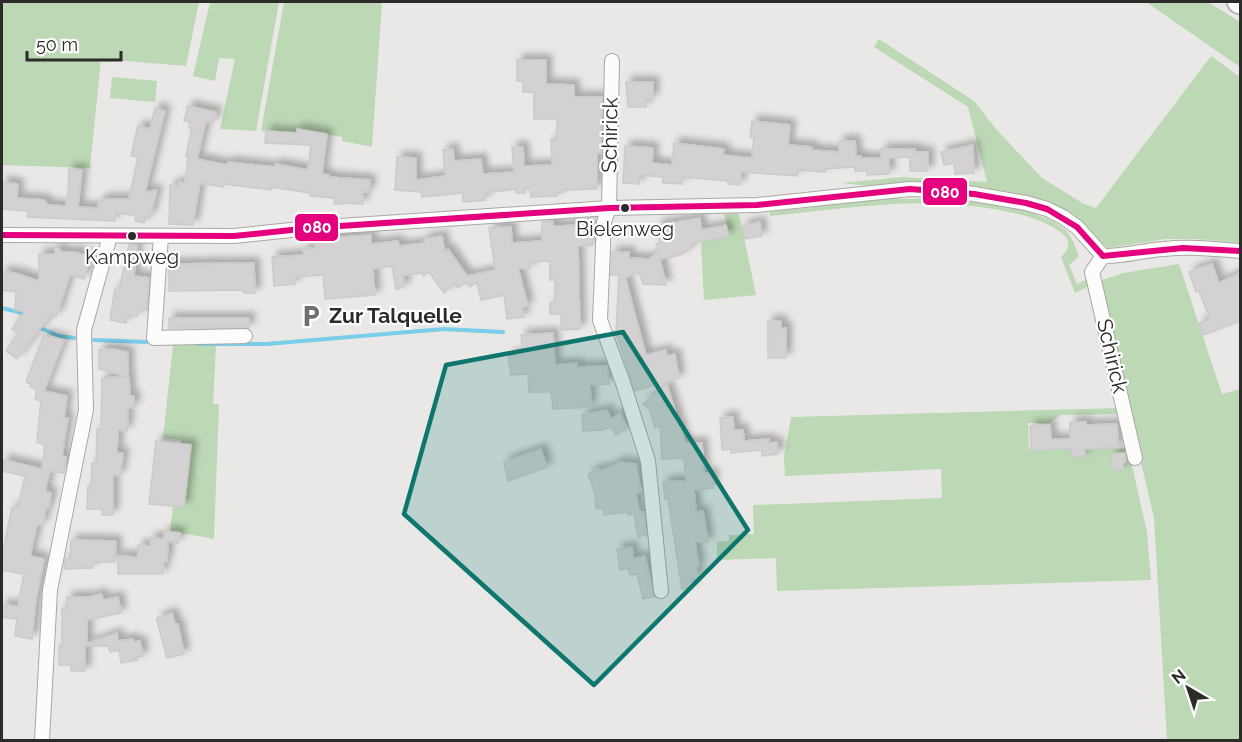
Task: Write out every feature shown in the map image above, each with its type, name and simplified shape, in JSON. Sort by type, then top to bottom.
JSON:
[{"type":"street","name":"Schirick","points":[[609,208],[612,61]]},
{"type":"street","points":[[2,235],[234,236],[609,208],[757,205],[910,189],[942,190],[1026,203],[1047,210],[1064,217],[1103,256],[1113,257],[1166,248],[1197,247],[1240,251]]},
{"type":"street","points":[[609,208],[604,222],[600,320],[648,461],[661,591]]},
{"type":"street","points":[[42,741],[50,590],[86,410],[84,330],[110,236]]},
{"type":"street","points":[[160,236],[154,338],[244,336]]},
{"type":"street","name":"Schirick","points":[[1103,256],[1092,272],[1135,458]]},
{"type":"highlighted area","points":[[623,332],[748,530],[594,685],[404,514],[446,365]]},
{"type":"green space","points":[[2,2],[199,2],[186,66],[101,59],[90,168],[2,165]]},
{"type":"green space","points":[[210,2],[279,2],[256,131],[220,129],[235,59],[219,58],[215,81],[193,76]]},
{"type":"green space","points":[[284,2],[382,2],[372,147],[342,141],[342,137],[313,132],[313,134],[261,131]]},
{"type":"green space","points":[[1146,2],[1208,2],[1240,22],[1240,67]]},
{"type":"green space","points":[[879,39],[974,101],[996,129],[1042,178],[1084,204],[1096,208],[1211,56],[1240,77],[1240,243],[1165,239],[1109,248],[1029,197],[989,190],[901,184],[869,186],[841,183],[903,177],[987,182],[968,107],[874,47]]},
{"type":"green space","points":[[112,77],[157,81],[155,102],[110,98]]},
{"type":"green space","points":[[885,199],[977,202],[1025,211],[1046,218],[1063,228],[1072,240],[1079,256],[1069,265],[1077,284],[1088,279],[1091,285],[1075,293],[1061,257],[1068,247],[1068,241],[1064,235],[1042,222],[1009,212],[948,204],[919,203],[860,206],[770,216],[770,212]]},
{"type":"green space","points":[[739,213],[756,295],[704,300],[701,242],[729,236],[724,214]]},
{"type":"green space","points":[[1179,264],[1222,394],[1240,389],[1240,740],[1167,740],[1154,518],[1099,281],[1124,273]]},
{"type":"green space","points":[[444,328],[504,331],[505,334],[444,331],[349,337],[267,346],[216,346],[213,404],[219,404],[214,539],[170,531],[181,440],[163,438],[173,345],[155,344],[267,342]]},
{"type":"green space","points":[[1120,408],[1121,414],[1061,415],[1049,423],[1028,423],[1029,450],[1128,448],[1147,532],[1151,580],[777,591],[776,558],[717,560],[717,542],[729,541],[729,535],[754,534],[753,505],[942,498],[941,469],[785,476],[784,456],[791,417]]},
{"type":"building","points":[[517,60],[546,60],[546,84],[574,85],[574,97],[602,97],[601,153],[597,153],[597,189],[563,190],[557,193],[557,196],[531,197],[530,188],[524,188],[525,193],[516,193],[516,189],[484,193],[485,200],[463,202],[463,193],[422,197],[421,192],[395,190],[397,157],[416,158],[416,180],[445,176],[443,150],[453,149],[454,161],[481,159],[483,174],[514,172],[512,147],[523,147],[524,166],[552,165],[551,139],[557,139],[557,119],[534,119],[534,92],[523,92],[523,81],[517,81]]},
{"type":"building","points":[[626,82],[653,82],[653,99],[646,99],[646,107],[628,107]]},
{"type":"building","points":[[188,106],[216,112],[213,123],[206,121],[197,159],[227,165],[228,162],[275,167],[275,164],[308,170],[311,145],[265,143],[266,131],[297,133],[297,129],[327,134],[322,174],[329,175],[328,177],[370,180],[369,192],[363,192],[363,204],[334,204],[334,198],[310,196],[310,193],[271,187],[271,190],[200,183],[193,225],[169,224],[170,185],[178,186],[179,182],[185,183],[188,157],[186,156],[192,128],[189,128],[190,122],[184,121]]},
{"type":"building","points":[[155,108],[165,111],[145,192],[157,190],[150,217],[146,216],[144,223],[135,221],[136,216],[116,212],[115,221],[27,217],[28,211],[2,209],[2,182],[18,184],[17,198],[44,200],[48,205],[66,206],[69,169],[82,170],[78,207],[98,208],[99,201],[103,202],[103,199],[129,199],[138,157],[131,156],[138,126],[150,129]]},
{"type":"building","points":[[752,121],[790,125],[788,145],[812,147],[812,150],[839,152],[839,141],[855,141],[856,156],[861,156],[861,158],[881,158],[881,149],[915,149],[915,152],[928,152],[928,171],[910,171],[910,157],[889,158],[889,174],[867,175],[867,171],[855,171],[855,167],[825,169],[825,172],[798,170],[797,176],[741,172],[740,185],[728,184],[728,181],[682,177],[682,184],[663,183],[663,177],[640,175],[639,184],[623,183],[625,146],[653,148],[652,163],[672,165],[674,143],[724,149],[723,155],[752,158],[754,138],[750,137]]},
{"type":"building","points":[[973,145],[974,173],[955,174],[954,163],[944,165],[941,152]]},
{"type":"building","points":[[700,218],[701,230],[726,225],[729,236],[691,243],[692,247],[680,255],[660,259],[666,285],[643,284],[639,273],[625,277],[646,355],[666,350],[667,356],[675,354],[679,378],[635,391],[616,333],[619,275],[611,275],[612,252],[629,252],[629,258],[649,259],[658,252],[656,244],[660,243],[657,225]]},
{"type":"building","points":[[553,221],[553,226],[592,225],[593,245],[578,246],[580,329],[561,330],[561,314],[550,314],[550,303],[555,302],[555,280],[550,280],[550,261],[531,262],[530,269],[518,268],[528,306],[522,307],[524,317],[507,319],[504,295],[481,300],[477,282],[470,287],[466,282],[458,288],[455,284],[444,293],[429,272],[423,276],[423,273],[403,275],[405,286],[396,290],[392,266],[373,269],[375,295],[325,299],[323,275],[295,277],[295,284],[274,286],[272,257],[304,255],[303,249],[315,248],[314,239],[371,235],[371,244],[398,241],[399,246],[425,243],[424,239],[442,236],[445,252],[448,249],[467,276],[495,270],[489,228],[511,227],[512,243],[542,241],[542,222]]},
{"type":"building","points":[[760,222],[762,236],[745,239],[742,226]]},
{"type":"building","points":[[55,245],[62,252],[75,252],[90,257],[84,279],[70,275],[56,317],[52,314],[50,316],[17,359],[6,351],[18,334],[12,329],[24,312],[15,310],[16,292],[2,290],[2,272],[15,273],[39,281],[39,254],[55,254]]},
{"type":"building","points":[[129,245],[137,245],[134,276],[149,278],[147,310],[139,308],[137,316],[127,315],[126,323],[110,320],[115,289],[119,290]]},
{"type":"building","points":[[254,263],[255,293],[243,293],[243,290],[169,291],[169,264]]},
{"type":"building","points":[[1212,264],[1219,283],[1240,273],[1240,321],[1203,335],[1199,323],[1210,319],[1189,272]]},
{"type":"building","points":[[169,318],[249,318],[249,328],[169,328]]},
{"type":"building","points":[[768,321],[781,321],[781,328],[786,328],[786,358],[768,358]]},
{"type":"building","points":[[553,333],[555,365],[577,363],[577,367],[607,366],[609,384],[590,385],[591,407],[553,409],[551,392],[529,392],[528,374],[511,375],[508,356],[523,353],[521,335]]},
{"type":"building","points":[[44,335],[64,340],[44,391],[67,396],[64,418],[68,418],[62,456],[66,457],[64,473],[50,471],[45,491],[51,493],[48,509],[46,508],[43,524],[37,525],[30,556],[44,559],[36,599],[32,639],[15,636],[17,619],[2,617],[2,605],[18,606],[24,574],[2,570],[2,556],[12,507],[18,508],[25,476],[2,471],[4,460],[42,469],[45,445],[37,442],[41,401],[35,399],[37,390],[26,382]]},
{"type":"building","points":[[112,349],[128,352],[128,377],[99,369],[99,350]]},
{"type":"building","points":[[129,377],[130,396],[134,396],[134,408],[128,407],[127,431],[118,430],[117,453],[123,453],[120,476],[113,475],[113,515],[102,515],[102,509],[87,509],[92,463],[96,464],[97,429],[101,429],[102,378]]},
{"type":"building","points":[[667,385],[685,443],[702,443],[704,473],[712,473],[713,484],[713,488],[694,490],[696,512],[703,511],[708,542],[695,542],[699,566],[696,567],[698,577],[691,579],[692,587],[682,589],[668,499],[665,499],[663,482],[686,481],[684,458],[662,459],[660,426],[655,428],[649,409],[643,404]]},
{"type":"building","points":[[607,410],[611,419],[620,413],[627,428],[616,435],[611,426],[604,430],[583,431],[582,415]]},
{"type":"building","points":[[733,417],[734,430],[743,430],[744,441],[769,439],[769,443],[777,442],[778,454],[762,456],[762,450],[731,453],[731,449],[722,450],[720,418]]},
{"type":"building","points":[[1070,422],[1086,422],[1086,425],[1117,424],[1118,448],[1085,449],[1085,456],[1072,457],[1072,449],[1031,450],[1030,426],[1050,425],[1051,439],[1070,439]]},
{"type":"building","points":[[156,441],[191,445],[184,507],[149,504]]},
{"type":"building","points":[[541,449],[547,467],[508,481],[504,462]]},
{"type":"building","points":[[1125,453],[1126,462],[1123,463],[1123,469],[1113,470],[1111,454]]},
{"type":"building","points":[[618,462],[636,464],[641,492],[636,493],[639,513],[644,512],[646,535],[638,537],[634,514],[628,515],[628,512],[604,515],[603,508],[596,509],[595,494],[588,474],[618,464]]},
{"type":"building","points":[[165,531],[180,533],[178,543],[168,541],[167,562],[164,562],[163,574],[118,574],[118,556],[138,557],[138,545],[150,546],[151,537],[163,539]]},
{"type":"building","points":[[71,540],[116,541],[115,562],[93,562],[92,568],[64,569],[65,559],[70,559]]},
{"type":"building","points":[[632,547],[633,559],[645,556],[654,597],[643,599],[637,574],[630,575],[628,568],[620,570],[617,549]]},
{"type":"building","points":[[102,594],[103,600],[118,597],[121,613],[87,620],[87,644],[117,633],[118,641],[133,639],[134,642],[140,641],[143,656],[136,657],[137,660],[121,663],[119,650],[110,652],[108,646],[85,646],[85,671],[71,671],[71,665],[59,665],[59,646],[62,646],[62,608],[67,608],[67,597],[89,597]]},
{"type":"building","points":[[172,613],[175,624],[178,624],[184,654],[167,658],[157,618]]},
{"type":"waterway","points":[[2,308],[26,316]]},
{"type":"waterway","points":[[38,327],[59,336],[74,338]]},
{"type":"waterway","points":[[198,344],[267,344],[444,329],[503,332]]},
{"type":"waterway","points":[[94,340],[147,342]]},
{"type":"transit line","name":"080","points":[[2,235],[234,236],[310,228],[609,208],[757,205],[910,189],[974,194],[1047,209],[1077,227],[1103,256],[1183,248],[1240,251]]},
{"type":"place","name":"Bielenweg","points":[[625,208]]},
{"type":"place","name":"Kampweg","points":[[132,236]]},
{"type":"place","name":"Zur Talquelle","points":[[311,316]]}]
